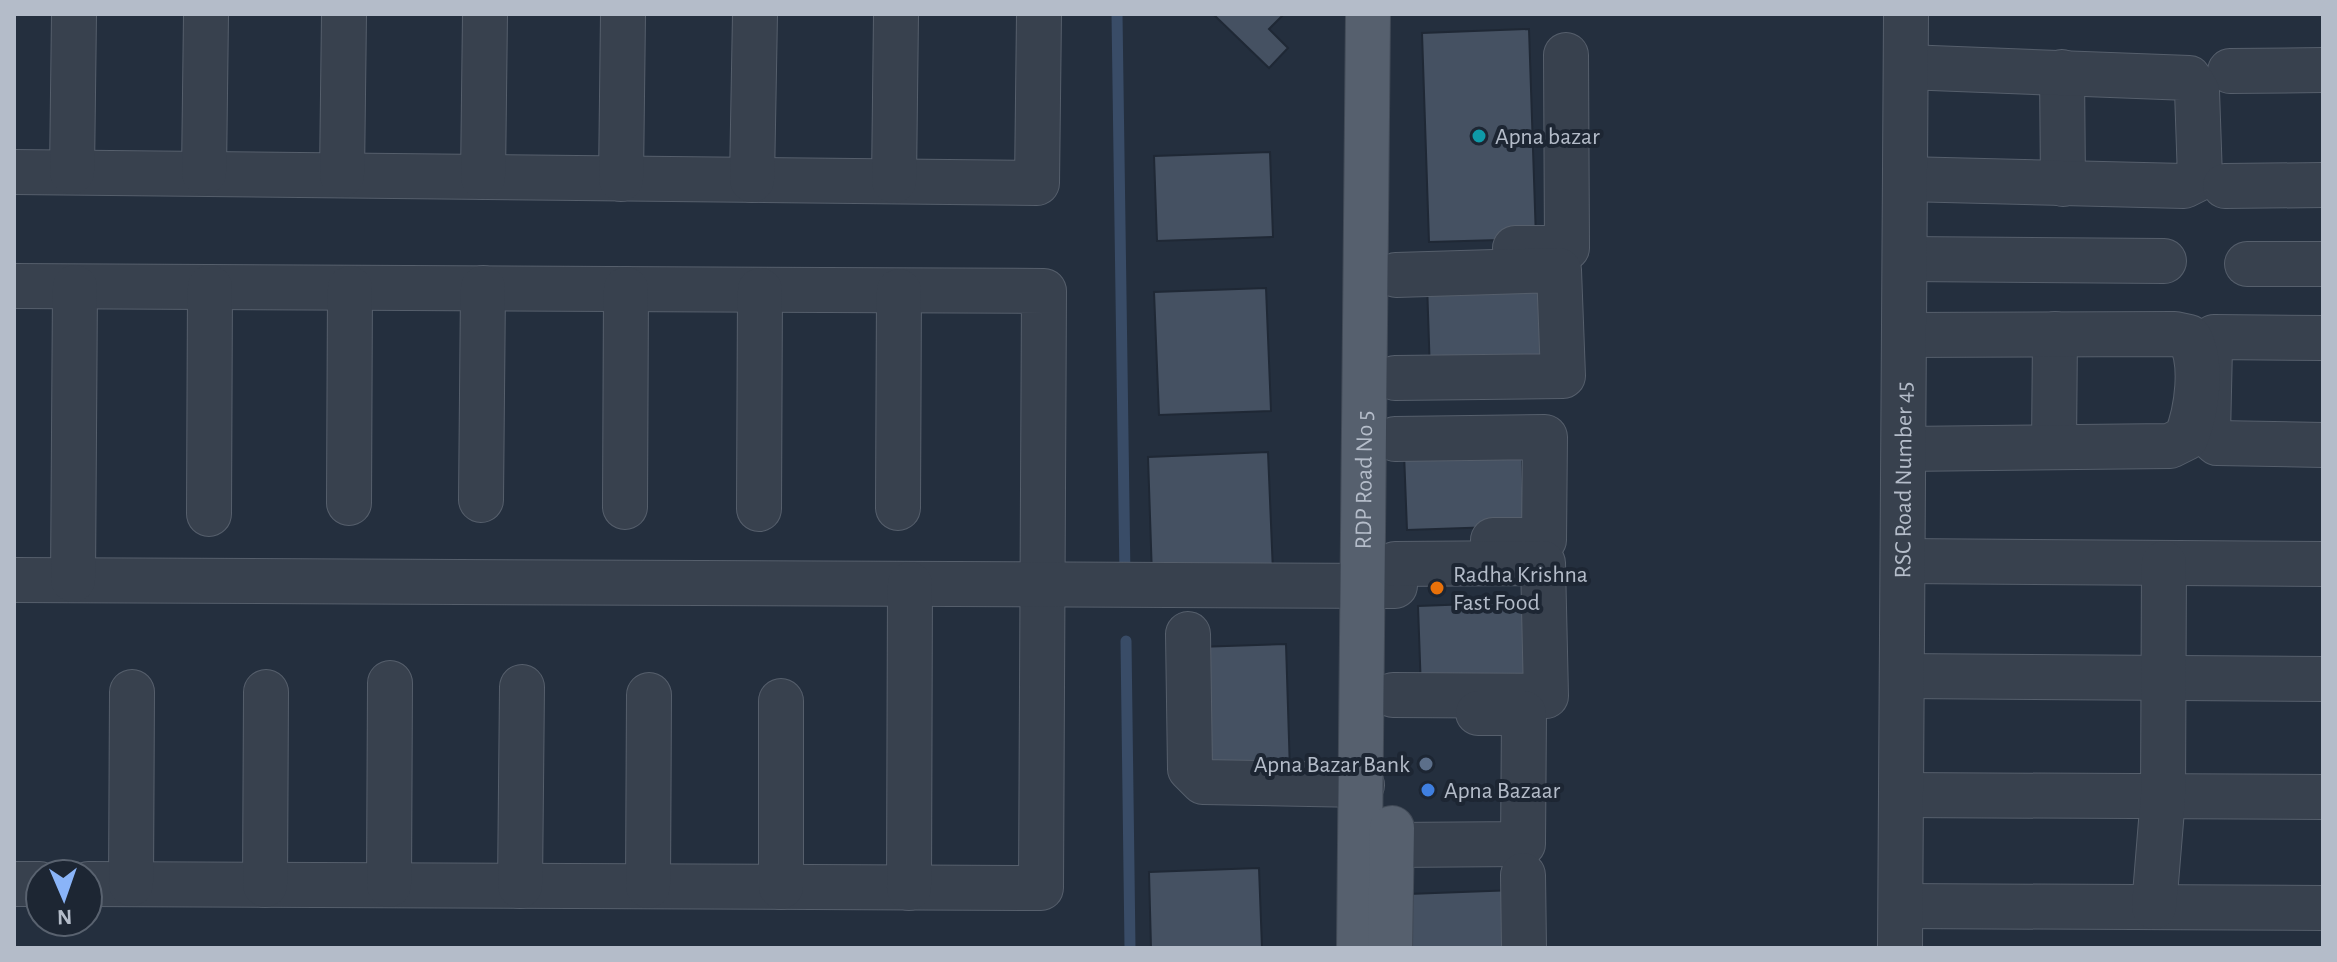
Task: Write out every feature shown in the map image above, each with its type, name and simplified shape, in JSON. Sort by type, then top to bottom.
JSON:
[{"type":"main road","name":"RDP Road No 5","points":[[1368,14],[1393,705],[1390,948]]},
{"type":"main road","name":"RDP Road No 5","points":[[1359,948],[1362,785],[1387,569],[1395,439],[1396,14]]},
{"type":"street","points":[[72,172],[74,14]]},
{"type":"street","points":[[204,173],[206,14]]},
{"type":"street","points":[[342,175],[344,14]]},
{"type":"street","points":[[483,177],[485,14]]},
{"type":"street","points":[[621,179],[623,14]]},
{"type":"street","points":[[752,180],[755,14]]},
{"type":"street","points":[[894,181],[896,14]]},
{"type":"street","points":[[14,172],[1037,183],[1039,14]]},
{"type":"street","name":"RSC Road Number 45","points":[[1900,927],[1907,259],[1906,14]]},
{"type":"street","points":[[1396,262],[1567,248],[1566,55]]},
{"type":"street","points":[[1905,179],[2184,186],[2200,178],[2197,91],[2189,78],[1906,67]]},
{"type":"street","points":[[2230,71],[2323,70]]},
{"type":"street","points":[[2062,72],[2063,184]]},
{"type":"street","points":[[2225,186],[2323,185]]},
{"type":"street","points":[[1907,259],[2164,261]]},
{"type":"street","points":[[1395,378],[1563,376],[1559,270],[1396,262]]},
{"type":"street","points":[[2247,264],[2323,264]]},
{"type":"street","points":[[14,286],[1044,291],[1041,888],[104,884]]},
{"type":"street","points":[[73,580],[75,287]]},
{"type":"street","points":[[209,514],[210,287]]},
{"type":"street","points":[[349,503],[350,288]]},
{"type":"street","points":[[481,500],[483,288]]},
{"type":"street","points":[[625,507],[626,289]]},
{"type":"street","points":[[759,509],[760,290]]},
{"type":"street","points":[[898,508],[899,291]]},
{"type":"street","points":[[2054,447],[2055,334]]},
{"type":"street","points":[[1904,335],[2175,334],[2189,337],[2196,350],[2194,419],[2186,438],[2170,446],[1904,449]]},
{"type":"street","points":[[2323,338],[2214,337],[2210,347],[2208,435],[2217,443],[2323,445]]},
{"type":"street","points":[[1387,569],[1544,540],[1545,437],[1395,439]]},
{"type":"street","points":[[1903,561],[2323,564]]},
{"type":"street","points":[[14,580],[1042,585],[1543,563],[1546,696],[1393,705]]},
{"type":"street","points":[[2154,907],[2163,797],[2164,563]]},
{"type":"street","points":[[909,888],[910,584]]},
{"type":"street","points":[[1188,634],[1190,769],[1203,782],[1362,785]]},
{"type":"street","points":[[1902,676],[2323,679]]},
{"type":"street","points":[[389,885],[390,683]]},
{"type":"street","points":[[520,886],[522,687]]},
{"type":"street","points":[[131,884],[132,692]]},
{"type":"street","points":[[265,885],[266,692]]},
{"type":"street","points":[[648,886],[649,695]]},
{"type":"street","points":[[781,701],[781,887]]},
{"type":"street","points":[[1391,845],[1523,844],[1524,713],[1393,705]]},
{"type":"street","points":[[1901,795],[2323,797]]},
{"type":"street","points":[[1523,875],[1524,948]]},
{"type":"street","points":[[1900,927],[2154,907],[2323,908]]},
{"type":"building","points":[[1213,14],[1284,14],[1269,29],[1288,48],[1269,68]]},
{"type":"building","name":"Apna bazar","points":[[1529,29],[1536,239],[1429,242],[1422,33]]},
{"type":"building","points":[[1270,152],[1273,237],[1157,241],[1154,156]]},
{"type":"building","points":[[1543,279],[1546,369],[1430,373],[1427,283]]},
{"type":"building","points":[[1266,288],[1271,411],[1159,415],[1154,292]]},
{"type":"building","points":[[1522,449],[1524,526],[1407,530],[1404,453]]},
{"type":"building","points":[[1268,452],[1273,572],[1152,576],[1148,457]]},
{"type":"building","points":[[1526,602],[1529,686],[1421,690],[1418,606]]},
{"type":"building","points":[[1286,644],[1290,771],[1202,774],[1197,647]]},
{"type":"building","points":[[1259,868],[1262,948],[1151,948],[1149,872]]},
{"type":"building","points":[[1516,890],[1518,948],[1410,948],[1408,894]]},
{"type":"waterway","points":[[1117,14],[1125,577]]},
{"type":"waterway","points":[[1126,641],[1130,948]]},
{"type":"place","name":"Apna bazar","points":[[1479,136]]},
{"type":"place","name":"Radha Krishna Fast Food","points":[[1437,588]]},
{"type":"place","name":"Apna Bazar Bank","points":[[1426,764]]},
{"type":"place","name":"Apna Bazaar","points":[[1428,790]]}]
